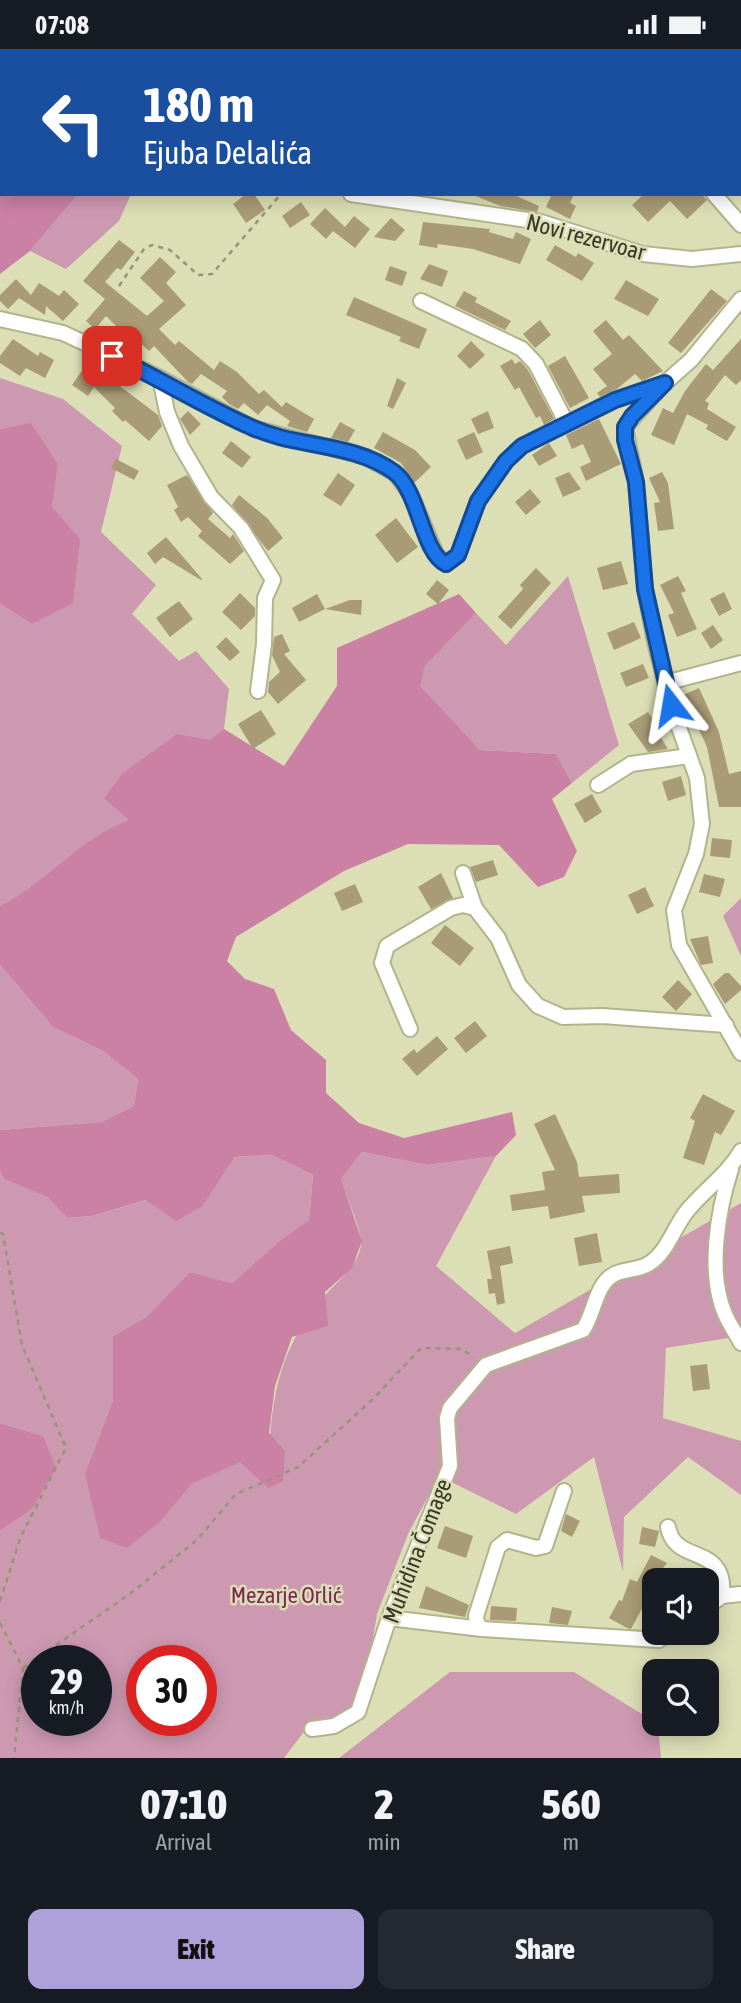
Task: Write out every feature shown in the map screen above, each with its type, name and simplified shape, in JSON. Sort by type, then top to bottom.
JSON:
[{"type":"street","name":"Novi rezervoar","points":[[377,196],[428,200],[541,222],[642,254],[692,259],[741,254]]},
{"type":"street","points":[[716,196],[741,225]]},
{"type":"street","points":[[741,299],[691,360],[632,416],[625,427],[625,440],[636,482],[645,589],[666,683],[697,778],[702,824],[696,854],[674,910],[679,945],[741,1053]]},
{"type":"street","points":[[421,301],[523,349],[536,364],[566,422]]},
{"type":"street","points":[[0,319],[63,334],[160,379],[253,428],[366,457],[395,473],[411,495],[436,554],[446,564],[458,555],[478,501],[506,461],[522,446],[615,400],[665,383]]},
{"type":"street","points":[[160,379],[167,412],[181,446],[211,497],[241,528],[273,580],[265,598],[264,644],[258,691]]},
{"type":"street","points":[[666,683],[741,663]]},
{"type":"street","points":[[598,785],[631,764],[689,756]]},
{"type":"street","points":[[463,873],[475,908],[498,938],[519,985],[538,1006],[563,1017],[603,1016],[726,1025]]},
{"type":"street","points":[[410,1029],[382,963],[382,954],[387,946],[451,908],[475,908]]},
{"type":"street","points":[[741,1151],[732,1168],[719,1210],[717,1277],[724,1313],[741,1343]]},
{"type":"street","points":[[486,1365],[583,1330],[591,1319],[601,1287],[610,1277],[622,1271],[638,1270],[652,1262],[687,1211],[732,1168]]},
{"type":"street","name":"Muhidina Čomage","points":[[312,1729],[334,1727],[358,1712],[389,1618],[450,1466],[447,1418],[450,1408],[486,1365]]},
{"type":"street","points":[[482,1629],[476,1616],[498,1547],[507,1540],[536,1548],[545,1546],[565,1491]]},
{"type":"street","points":[[668,1527],[670,1538],[677,1545],[715,1564],[724,1578],[722,1596]]},
{"type":"street","points":[[719,1598],[741,1594]]},
{"type":"street","points":[[389,1618],[482,1629],[642,1639]]},
{"type":"path","points":[[119,286],[144,249],[152,245],[170,250],[198,275],[212,274],[279,196]]},
{"type":"path","points":[[0,1233],[3,1234],[22,1345],[66,1448],[21,1536],[0,1601]]},
{"type":"path","points":[[56,1645],[131,1593],[197,1540],[236,1495],[298,1467],[372,1401],[421,1348],[461,1349],[486,1365]]},
{"type":"path","points":[[0,1623],[21,1664]]},
{"type":"path","points":[[14,1758],[21,1688]]},
{"type":"green space","points":[[76,196],[130,196],[119,221],[66,269],[30,251]]},
{"type":"green space","points":[[0,378],[63,399],[122,446],[101,532],[156,585],[132,614],[179,661],[196,651],[229,689],[224,729],[130,820],[95,838],[33,885],[0,906],[0,604],[32,624],[58,464],[31,424],[0,429]]},
{"type":"green space","points":[[568,576],[619,745],[572,783],[556,754],[480,750],[419,686],[425,666],[476,613],[506,645]]},
{"type":"green space","points":[[741,898],[741,956],[723,916]]},
{"type":"green space","points":[[0,965],[53,1027],[103,1051],[138,1079],[134,1106],[101,1122],[0,1130]]},
{"type":"green space","name":"Mezarje Orlić","points":[[362,1152],[427,1165],[496,1156],[436,1266],[515,1333],[741,1203],[741,1336],[666,1348],[663,1418],[741,1441],[741,1495],[688,1457],[624,1517],[623,1572],[594,1457],[516,1514],[439,1476],[408,1534],[377,1614],[366,1680],[346,1716],[310,1724],[284,1758],[0,1758],[0,1531],[31,1510],[43,1436],[0,1423],[0,1171],[6,1179],[47,1197],[67,1218],[92,1216],[147,1200],[203,1206],[235,1157],[272,1155],[313,1175],[309,1220],[283,1238],[232,1283],[190,1272],[146,1317],[113,1336],[113,1400],[85,1473],[162,1520],[192,1484],[240,1461],[268,1488],[272,1416],[281,1373],[299,1331],[313,1309],[356,1259],[361,1241],[341,1179]]},
{"type":"green space","points":[[450,1672],[574,1672],[642,1714],[642,1736],[659,1736],[661,1758],[339,1758]]},
{"type":"shaded area","points":[[0,196],[76,196],[30,251],[0,274]]},
{"type":"shaded area","points":[[31,423],[58,464],[52,507],[80,539],[73,603],[32,624],[0,604],[0,429]]},
{"type":"shaded area","points":[[459,594],[476,613],[425,666],[420,686],[480,750],[556,754],[572,783],[552,799],[577,851],[564,877],[538,887],[499,845],[408,844],[344,871],[236,937],[227,961],[245,979],[274,989],[291,1030],[326,1060],[326,1093],[359,1123],[404,1138],[512,1112],[516,1135],[496,1156],[427,1165],[362,1152],[341,1179],[362,1241],[352,1268],[325,1292],[328,1326],[292,1337],[275,1386],[269,1433],[285,1451],[283,1481],[268,1488],[240,1462],[192,1484],[162,1520],[127,1548],[100,1538],[85,1473],[113,1400],[113,1336],[146,1317],[190,1272],[232,1283],[283,1238],[309,1220],[313,1175],[272,1155],[235,1157],[203,1206],[176,1221],[146,1200],[92,1216],[67,1218],[47,1197],[5,1179],[0,1171],[0,1130],[101,1122],[134,1106],[138,1079],[103,1051],[53,1027],[0,965],[0,906],[33,885],[94,838],[129,820],[104,798],[123,773],[177,734],[210,740],[224,729],[284,766],[337,686],[337,648]]},
{"type":"shaded area","points":[[0,1423],[43,1436],[56,1468],[31,1510],[0,1531]]},
{"type":"building","points":[[243,196],[255,196],[265,210],[246,223],[233,204]]},
{"type":"building","points":[[476,196],[516,196],[539,206],[537,212],[500,206]]},
{"type":"building","points":[[551,196],[573,196],[570,203],[576,206],[570,219],[546,207]]},
{"type":"building","points":[[642,196],[703,196],[707,200],[687,219],[670,201],[648,222],[632,205]]},
{"type":"building","points":[[301,202],[310,215],[290,228],[282,216]]},
{"type":"building","points":[[325,208],[345,227],[354,216],[370,229],[355,248],[333,231],[326,239],[310,224]]},
{"type":"building","points":[[391,218],[405,230],[395,241],[374,237]]},
{"type":"building","points":[[423,222],[490,229],[489,232],[513,239],[516,232],[531,239],[520,264],[473,249],[438,244],[437,248],[419,245]]},
{"type":"building","points":[[119,240],[135,252],[121,270],[117,268],[105,282],[147,316],[164,301],[140,278],[160,257],[176,272],[166,283],[186,305],[159,329],[175,345],[179,341],[214,370],[220,361],[237,372],[259,394],[264,390],[282,407],[286,402],[314,419],[307,432],[287,426],[290,421],[267,405],[258,415],[244,403],[238,409],[222,397],[227,391],[201,374],[192,384],[188,382],[154,346],[149,351],[131,334],[127,337],[106,316],[95,329],[86,321],[105,299],[83,281]]},
{"type":"building","points":[[555,245],[576,257],[578,253],[594,263],[582,281],[546,260]]},
{"type":"building","points":[[429,264],[448,271],[442,287],[420,279]]},
{"type":"building","points":[[390,266],[407,272],[402,286],[385,280]]},
{"type":"building","points":[[16,279],[31,295],[39,283],[59,296],[64,290],[79,304],[63,321],[46,306],[45,315],[19,298],[8,309],[0,301],[0,295]]},
{"type":"building","points":[[626,280],[659,299],[648,316],[614,299]]},
{"type":"building","points":[[711,289],[727,301],[681,353],[668,343]]},
{"type":"building","points":[[464,291],[477,298],[475,302],[511,321],[505,330],[455,306]]},
{"type":"building","points":[[354,297],[427,329],[419,349],[399,341],[401,337],[346,315]]},
{"type":"building","points":[[540,320],[551,335],[535,348],[523,334]]},
{"type":"building","points":[[606,320],[623,340],[629,335],[663,371],[642,381],[635,374],[617,389],[600,397],[597,393],[607,386],[593,369],[612,354],[593,331]]},
{"type":"building","points":[[13,339],[38,356],[40,352],[54,360],[45,378],[26,368],[20,376],[0,363],[0,356]]},
{"type":"building","points":[[741,339],[741,380],[736,385],[725,375],[705,401],[709,403],[707,409],[736,427],[727,441],[706,429],[708,425],[687,414],[674,445],[651,435],[663,408],[673,413],[685,391],[706,364],[713,370]]},
{"type":"building","points":[[471,341],[485,355],[470,369],[457,356]]},
{"type":"building","points":[[565,356],[589,398],[570,408],[548,366]]},
{"type":"building","points":[[512,359],[515,364],[520,361],[528,370],[554,419],[544,425],[540,416],[536,418],[519,387],[515,390],[500,366]]},
{"type":"building","points":[[88,362],[158,415],[162,426],[149,441],[125,420],[123,422],[112,411],[115,408],[94,387],[88,396],[72,385]]},
{"type":"building","points":[[397,378],[406,383],[393,409],[387,406]]},
{"type":"building","points":[[188,411],[201,424],[190,435],[180,419]]},
{"type":"building","points":[[488,411],[494,428],[478,434],[471,419]]},
{"type":"building","points":[[599,419],[621,464],[586,481],[580,467],[591,462],[583,444],[572,449],[566,435]]},
{"type":"building","points":[[340,422],[355,430],[348,442],[331,438]]},
{"type":"building","points":[[383,432],[415,450],[431,467],[414,483],[401,463],[374,448]]},
{"type":"building","points":[[474,432],[483,452],[466,460],[457,440]]},
{"type":"building","points":[[231,441],[251,457],[242,468],[222,453]]},
{"type":"building","points":[[549,443],[557,456],[539,466],[532,455]]},
{"type":"building","points":[[116,459],[139,471],[134,480],[111,468]]},
{"type":"building","points":[[569,472],[581,489],[563,497],[555,478]]},
{"type":"building","points":[[662,472],[668,483],[674,529],[658,531],[654,503],[660,502],[649,478]]},
{"type":"building","points":[[338,473],[355,485],[341,506],[323,495]]},
{"type":"building","points":[[187,475],[213,513],[208,519],[230,538],[233,534],[244,551],[230,564],[198,536],[202,531],[188,517],[181,522],[174,510],[178,507],[167,485]]},
{"type":"building","points":[[530,489],[541,502],[526,515],[515,502]]},
{"type":"building","points":[[239,495],[267,518],[283,538],[268,551],[232,505]]},
{"type":"building","points":[[396,518],[418,547],[397,563],[375,535]]},
{"type":"building","points":[[166,537],[201,580],[163,557],[155,564],[147,553]]},
{"type":"building","points":[[621,561],[628,584],[603,590],[597,568]]},
{"type":"building","points":[[536,568],[551,583],[511,629],[498,617],[523,589],[520,585]]},
{"type":"building","points":[[678,576],[686,591],[681,593],[697,629],[677,637],[668,615],[674,613],[660,585]]},
{"type":"building","points":[[437,580],[449,590],[438,604],[426,594]]},
{"type":"building","points":[[724,592],[732,609],[719,616],[710,599]]},
{"type":"building","points":[[240,593],[255,608],[255,616],[241,630],[222,612]]},
{"type":"building","points":[[317,594],[325,609],[299,622],[292,608]]},
{"type":"building","points":[[350,600],[362,600],[361,615],[325,609]]},
{"type":"building","points":[[179,601],[193,619],[170,637],[156,618]]},
{"type":"building","points":[[634,622],[641,638],[614,650],[607,633]]},
{"type":"building","points":[[713,625],[723,640],[711,649],[701,633]]},
{"type":"building","points":[[282,634],[290,651],[284,654],[306,680],[278,704],[268,692],[269,682],[280,672],[272,655],[274,637]]},
{"type":"building","points":[[226,637],[240,652],[230,661],[216,647]]},
{"type":"building","points":[[643,664],[649,678],[626,687],[620,673]]},
{"type":"building","points":[[699,688],[719,732],[729,774],[741,771],[741,807],[719,807],[707,747],[683,695]]},
{"type":"building","points":[[261,710],[276,734],[253,749],[238,724]]},
{"type":"building","points":[[648,712],[668,749],[648,752],[628,724]]},
{"type":"building","points":[[681,776],[686,795],[668,801],[662,782]]},
{"type":"building","points":[[592,794],[602,812],[585,823],[574,804]]},
{"type":"building","points":[[712,838],[732,840],[730,858],[710,856]]},
{"type":"building","points":[[493,860],[498,875],[476,882],[470,867]]},
{"type":"building","points":[[441,873],[453,898],[431,909],[418,887]]},
{"type":"building","points":[[704,874],[725,879],[720,897],[699,892]]},
{"type":"building","points":[[355,884],[363,902],[342,911],[334,893]]},
{"type":"building","points":[[645,887],[654,906],[637,914],[628,895]]},
{"type":"building","points":[[445,925],[474,948],[460,966],[431,943]]},
{"type":"building","points":[[708,936],[713,963],[701,965],[690,939]]},
{"type":"building","points":[[725,973],[729,973],[741,986],[741,990],[725,1004],[713,984]]},
{"type":"building","points":[[678,980],[692,994],[676,1011],[662,997]]},
{"type":"building","points":[[475,1021],[487,1036],[466,1053],[454,1038]]},
{"type":"building","points":[[437,1036],[448,1049],[417,1076],[402,1059],[414,1049],[417,1053]]},
{"type":"building","points":[[703,1094],[735,1111],[721,1135],[715,1132],[704,1165],[683,1158],[695,1121],[690,1118]]},
{"type":"building","points":[[555,1114],[577,1162],[579,1177],[619,1174],[620,1193],[582,1196],[585,1212],[550,1219],[548,1206],[512,1211],[510,1195],[545,1190],[542,1172],[555,1170],[534,1124]]},
{"type":"building","points":[[597,1233],[602,1262],[579,1266],[574,1238]]},
{"type":"building","points":[[510,1246],[513,1263],[500,1266],[505,1303],[497,1305],[495,1293],[489,1294],[487,1279],[492,1279],[487,1251]]},
{"type":"building","points":[[707,1364],[710,1389],[693,1391],[690,1366]]},
{"type":"building","points":[[566,1514],[580,1521],[572,1537],[561,1531]]},
{"type":"building","points":[[445,1526],[473,1536],[466,1558],[437,1548]]},
{"type":"building","points":[[642,1527],[659,1531],[655,1547],[639,1544]]},
{"type":"building","points":[[651,1555],[667,1563],[663,1568],[644,1568]]},
{"type":"building","points":[[642,1572],[642,1609],[631,1629],[609,1618],[619,1600],[622,1601],[630,1579],[637,1582]]},
{"type":"building","points":[[426,1586],[469,1605],[465,1617],[419,1608]]},
{"type":"building","points":[[491,1606],[517,1608],[516,1621],[490,1620]]},
{"type":"building","points":[[552,1607],[572,1611],[568,1625],[549,1623]]},
{"type":"route","points":[[112,356],[253,428],[366,457],[395,473],[411,495],[436,554],[441,562],[446,564],[458,555],[478,501],[506,461],[522,446],[615,400],[665,383],[632,416],[625,427],[625,440],[636,482],[645,589],[671,705]]}]
